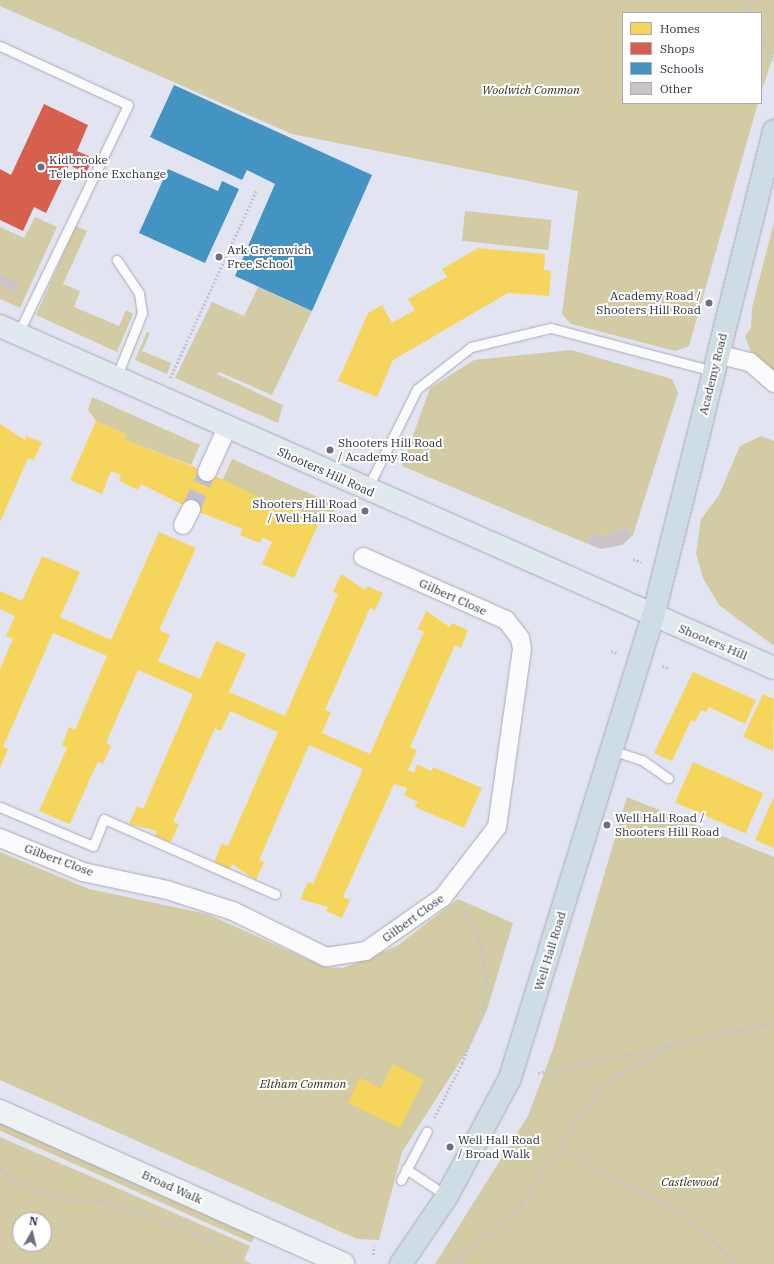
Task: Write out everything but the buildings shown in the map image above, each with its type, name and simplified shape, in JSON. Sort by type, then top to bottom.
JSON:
[{"type":"highway","name":"Academy Road","points":[[653,617],[715,362],[774,131]]},
{"type":"highway","name":"Well Hall Road","points":[[401,1264],[448,1196],[510,1078],[610,749],[653,617]]},
{"type":"main road","name":"Shooters Hill Road","points":[[9,330],[653,617]]},
{"type":"main road","name":"Shooters Hill","points":[[653,617],[774,668]]},
{"type":"street","points":[[715,362],[750,362],[774,384]]},
{"type":"street","points":[[207,472],[227,428]]},
{"type":"street","points":[[183,526],[190,509]]},
{"type":"street","name":"Gilbert Close","points":[[0,838],[83,872],[167,890],[233,911],[326,957],[366,951],[447,892],[497,826],[522,649],[520,638],[506,620],[363,557]]},
{"type":"street","name":"Broad Walk","points":[[0,1111],[344,1264]]},
{"type":"lane","points":[[0,46],[128,105],[9,330]]},
{"type":"lane","points":[[116,378],[142,313],[139,293],[117,260]]},
{"type":"lane","points":[[366,490],[417,389],[471,347],[551,328],[715,362]]},
{"type":"lane","points":[[610,749],[642,760],[668,778]]},
{"type":"lane","name":"Gilbert Close","points":[[0,807],[93,846],[104,820],[275,894]]},
{"type":"lane","points":[[401,1180],[427,1131]]},
{"type":"lane","points":[[406,1169],[448,1196]]},
{"type":"path","points":[[746,0],[751,12]]},
{"type":"path","points":[[762,36],[774,61]]},
{"type":"path","points":[[169,380],[256,191]]},
{"type":"path","points":[[633,560],[641,562]]},
{"type":"path","points":[[611,651],[618,653]]},
{"type":"path","points":[[662,666],[668,668]]},
{"type":"path","points":[[427,1131],[462,1063],[483,1009],[487,984],[479,938],[467,912],[447,892]]},
{"type":"path","points":[[538,1073],[774,1023]]},
{"type":"path","points":[[453,1264],[521,1205],[604,1083],[671,1046]]},
{"type":"path","points":[[560,1148],[682,1214],[738,1264]]},
{"type":"path","points":[[0,1169],[11,1178],[59,1199],[102,1201],[144,1213],[217,1244],[238,1264]]},
{"type":"path","points":[[373,1255],[374,1246]]},
{"type":"green space","name":"Woolwich Common","points":[[0,0],[774,0],[774,53],[762,90],[762,12],[622,12],[622,104],[758,104],[689,346],[675,351],[571,324],[562,314],[578,191],[292,134],[0,6]]},
{"type":"green space","points":[[465,211],[552,220],[548,250],[462,241]]},
{"type":"green space","points":[[35,217],[57,227],[20,308],[0,299],[0,227],[24,238]]},
{"type":"green space","points":[[774,222],[774,389],[750,350],[745,336],[751,328],[752,308]]},
{"type":"green space","points":[[76,226],[87,231],[63,284],[80,291],[74,307],[119,326],[126,310],[133,314],[117,352],[36,315]]},
{"type":"green space","points":[[258,287],[312,311],[272,395],[219,372],[217,374],[283,405],[278,423],[175,378],[212,302],[244,316]]},
{"type":"green space","points":[[147,332],[150,333],[142,351],[171,363],[167,374],[135,360]]},
{"type":"green space","points":[[571,350],[672,379],[678,393],[633,535],[624,526],[616,533],[603,536],[593,532],[588,544],[402,466],[430,388],[474,360]]},
{"type":"green space","points":[[92,397],[200,445],[191,465],[125,440],[127,435],[96,421],[88,410]]},
{"type":"green space","points":[[761,436],[774,441],[774,646],[719,605],[703,578],[696,553],[701,519],[719,495],[740,446]]},
{"type":"green space","points":[[232,459],[340,507],[320,520],[288,506],[286,510],[225,484],[223,479]]},
{"type":"green space","name":"Castlewood","points":[[627,797],[774,857],[774,1264],[435,1264],[528,1116],[553,1049]]},
{"type":"green space","name":"Eltham Common","points":[[0,852],[89,889],[207,914],[325,967],[343,968],[397,946],[458,899],[513,923],[487,1010],[470,1046],[402,1152],[379,1240],[357,1239],[0,1080]]},
{"type":"green space","points":[[0,1122],[255,1235],[252,1243],[0,1131]]},
{"type":"green space","points":[[0,1137],[250,1246],[244,1260],[252,1264],[0,1264]]},
{"type":"tunnel","points":[[191,509],[207,472]]},
{"type":"place","name":"Kidbrooke Telephone Exchange","points":[[41,167]]},
{"type":"place","name":"Ark Greenwich Free School","points":[[219,257]]},
{"type":"place","name":"Academy Road / Shooters Hill Road","points":[[709,303]]},
{"type":"place","name":"Shooters Hill Road / Academy Road","points":[[330,450]]},
{"type":"place","name":"Shooters Hill Road / Well Hall Road","points":[[365,511]]},
{"type":"place","name":"Well Hall Road / Shooters Hill Road","points":[[607,825]]},
{"type":"place","name":"Well Hall Road / Broad Walk","points":[[450,1147]]}]
